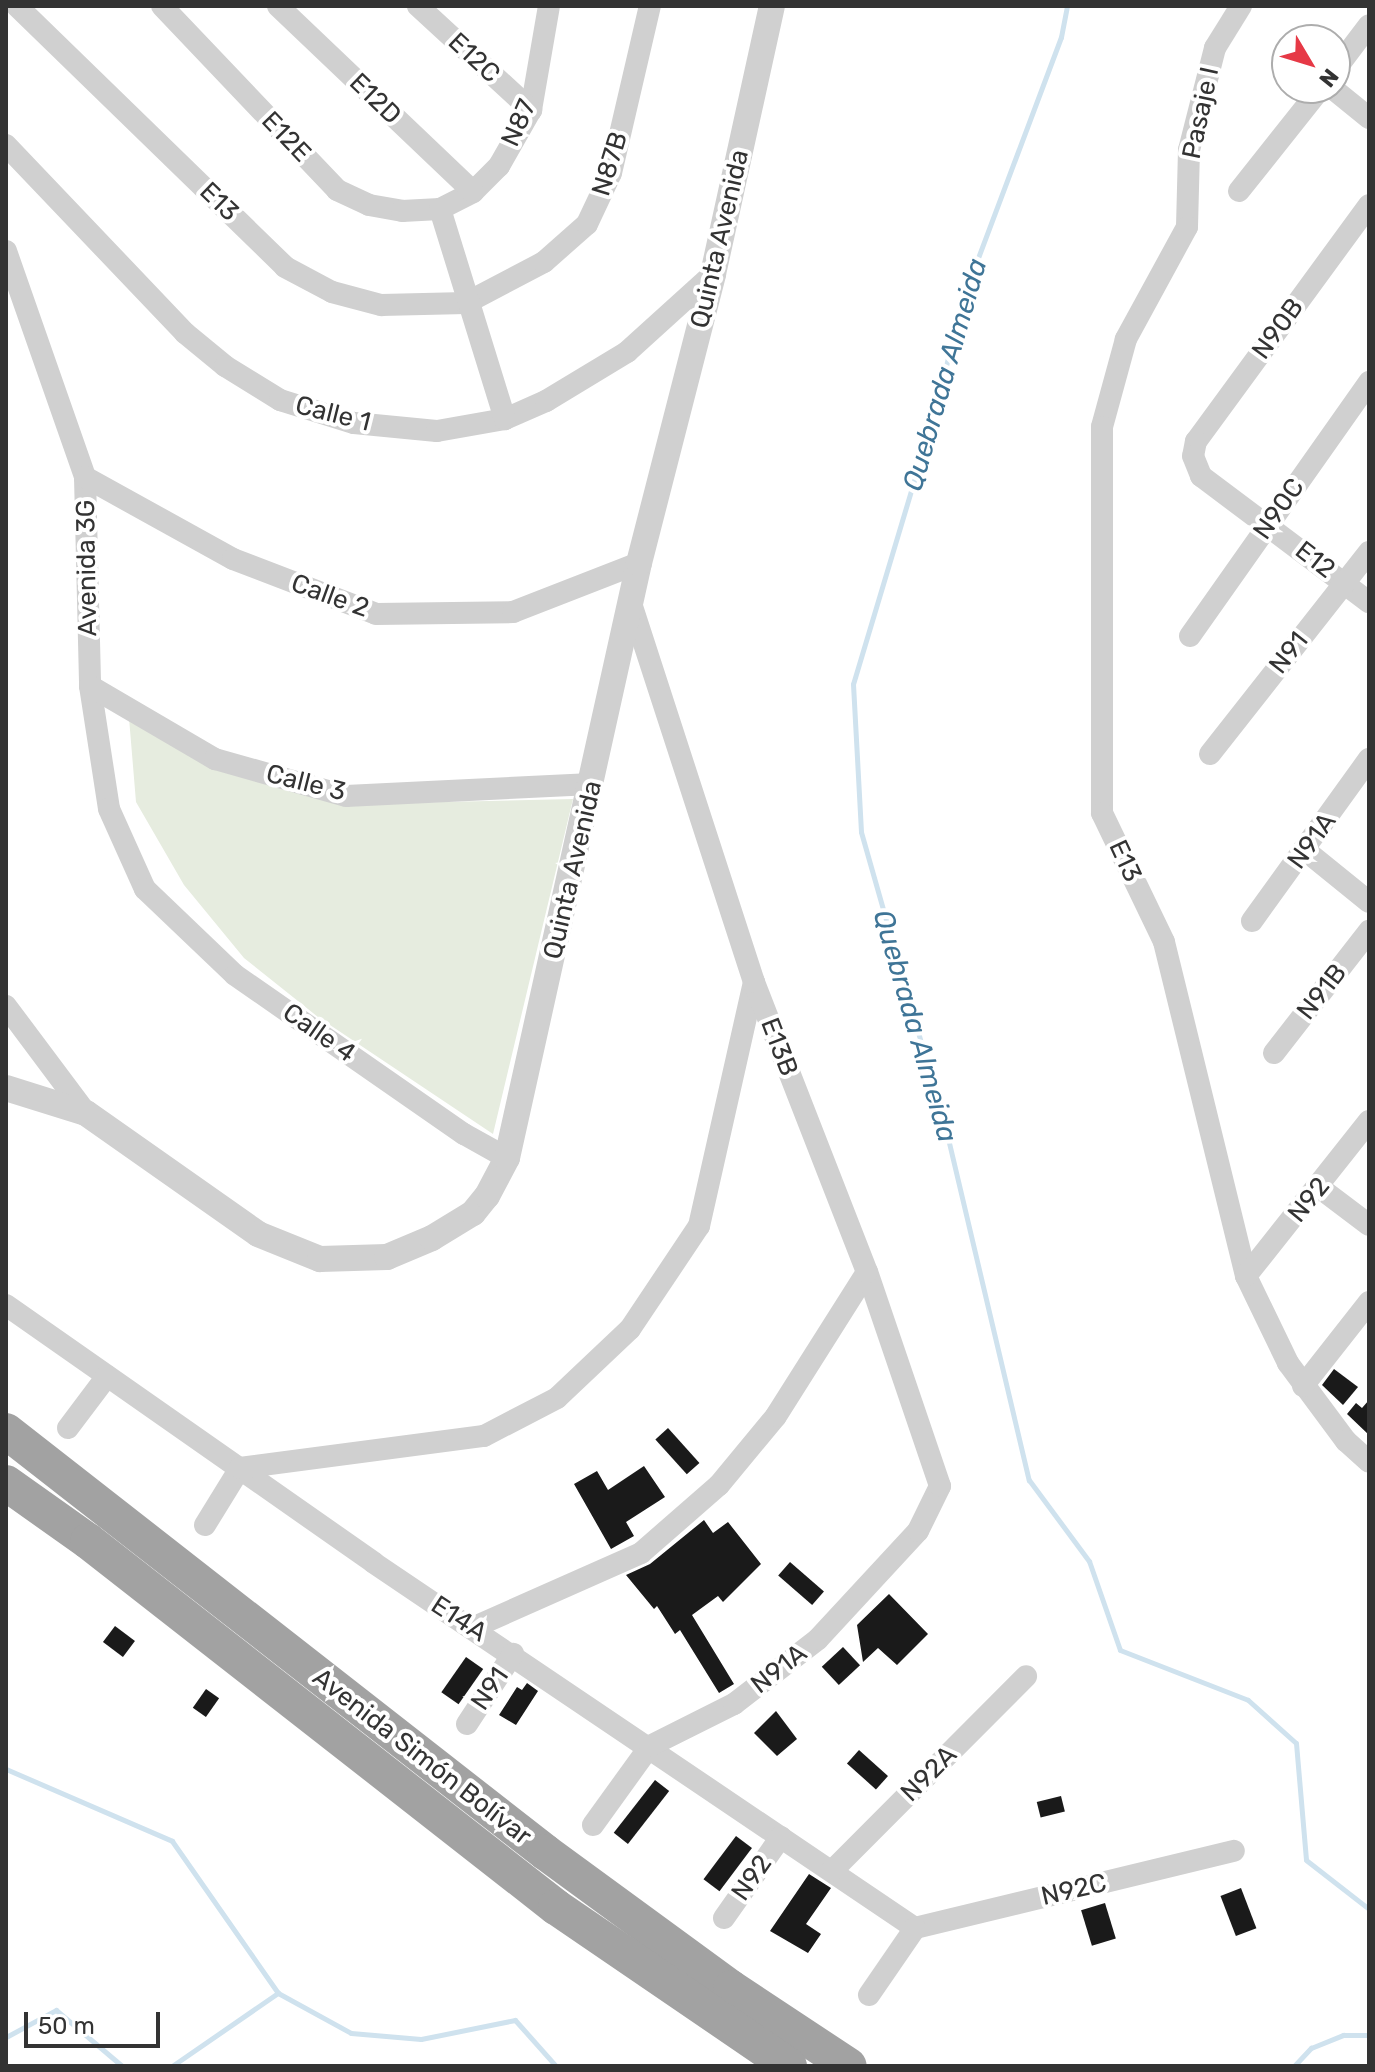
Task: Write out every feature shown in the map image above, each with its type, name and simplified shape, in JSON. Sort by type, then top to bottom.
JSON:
[{"type":"highway","name":"Avenida Simón Bolívar","points":[[6,1431],[545,1852],[731,1988],[849,2066]]},
{"type":"highway","name":"Avenida Simón Bolívar","points":[[6,1483],[88,1541],[556,1907],[789,2066]]},
{"type":"street","name":"E13","points":[[17,6],[285,267],[332,292],[381,305],[466,303]]},
{"type":"street","name":"E12E","points":[[162,6],[337,190],[391,209],[440,209]]},
{"type":"street","name":"E12D","points":[[278,6],[473,192]]},
{"type":"street","name":"E12C","points":[[418,6],[531,110]]},
{"type":"street","name":"N87","points":[[440,209],[473,192],[499,166],[531,110],[549,6]]},
{"type":"street","name":"N87B","points":[[466,303],[544,262],[587,224],[611,173],[650,6]]},
{"type":"street","name":"Quinta Avenida","points":[[6,1088],[86,1113],[258,1234],[320,1259],[387,1257],[432,1238],[473,1213],[507,1158],[639,563],[713,274],[772,6]]},
{"type":"street","name":"Pasaje I","points":[[1187,227],[1189,150],[1215,48],[1241,6]]},
{"type":"street","points":[[1351,49],[1369,25]]},
{"type":"street","points":[[1351,103],[1369,118]]},
{"type":"street","points":[[1239,191],[1308,104]]},
{"type":"street","name":"Calle 1","points":[[6,145],[185,333],[280,400],[354,423],[437,431],[505,419],[627,352],[713,274]]},
{"type":"street","name":"N90B","points":[[1193,456],[1196,441],[1369,205]]},
{"type":"street","points":[[440,209],[466,303],[505,419]]},
{"type":"street","name":"E13","points":[[1187,227],[1126,339],[1102,427],[1102,813],[1164,942],[1246,1276],[1303,1386],[1369,1462]]},
{"type":"street","name":"Avenida 3G","points":[[6,251],[85,477],[90,686],[109,809],[145,889]]},
{"type":"street","name":"N90C","points":[[1190,636],[1369,382]]},
{"type":"street","name":"E12","points":[[1193,456],[1201,476],[1369,602]]},
{"type":"street","name":"Calle 2","points":[[85,477],[233,559],[376,614],[513,612],[639,563]]},
{"type":"street","name":"N91","points":[[1210,754],[1367,554]]},
{"type":"street","name":"E13B","points":[[631,604],[754,982],[867,1272],[940,1486]]},
{"type":"street","name":"Calle 3","points":[[90,686],[215,759],[346,796],[592,784]]},
{"type":"street","name":"N91A","points":[[1252,921],[1306,851],[1369,759]]},
{"type":"street","points":[[1306,851],[1369,902]]},
{"type":"street","name":"Calle 4","points":[[145,889],[235,975],[464,1134],[507,1158]]},
{"type":"street","name":"N91B","points":[[1274,1053],[1369,931]]},
{"type":"street","points":[[205,1525],[240,1468],[344,1458],[484,1436],[557,1398],[630,1329],[699,1226],[754,982]]},
{"type":"street","points":[[6,1006],[86,1113]]},
{"type":"street","name":"N92","points":[[1246,1276],[1320,1188],[1369,1121]]},
{"type":"street","points":[[1320,1188],[1369,1225]]},
{"type":"street","points":[[472,1628],[641,1553],[719,1485],[776,1416],[867,1272]]},
{"type":"street","points":[[1303,1386],[1369,1302]]},
{"type":"street","name":"E14A","points":[[6,1305],[472,1628],[915,1928]]},
{"type":"street","points":[[68,1428],[107,1376]]},
{"type":"street","name":"N91A","points":[[593,1825],[650,1746],[734,1704],[818,1639],[918,1531],[934,1508],[940,1486]]},
{"type":"street","name":"N91","points":[[467,1724],[513,1654]]},
{"type":"street","name":"N92A","points":[[832,1871],[1026,1676]]},
{"type":"street","name":"N92","points":[[724,1918],[781,1837]]},
{"type":"street","name":"N92C","points":[[915,1928],[1234,1851]]},
{"type":"street","points":[[869,1995],[915,1928]]},
{"type":"shaded area","points":[[129,718],[354,804],[573,799],[493,1134],[318,1017],[244,958],[184,885],[136,802]]},
{"type":"building","points":[[1334,1369],[1358,1387],[1343,1405],[1322,1385]]},
{"type":"building","points":[[1369,1400],[1369,1435],[1347,1414],[1356,1403],[1362,1408]]},
{"type":"building","points":[[668,1428],[699,1463],[687,1474],[655,1439]]},
{"type":"building","points":[[644,1466],[665,1497],[626,1522],[634,1536],[611,1549],[574,1484],[597,1471],[608,1490]]},
{"type":"building","points":[[704,1520],[713,1533],[728,1522],[761,1564],[723,1602],[718,1596],[692,1615],[734,1684],[719,1693],[680,1630],[675,1634],[657,1606],[654,1609],[626,1575],[650,1564]]},
{"type":"building","points":[[790,1562],[824,1592],[812,1605],[778,1576]]},
{"type":"building","points":[[889,1594],[928,1634],[897,1665],[878,1648],[863,1662],[857,1625]]},
{"type":"building","points":[[115,1626],[135,1641],[123,1657],[103,1642]]},
{"type":"building","points":[[843,1647],[860,1665],[839,1685],[822,1667]]},
{"type":"building","points":[[466,1657],[483,1669],[459,1704],[441,1692]]},
{"type":"building","points":[[527,1683],[538,1691],[516,1725],[499,1715],[517,1687],[522,1690]]},
{"type":"building","points":[[206,1689],[219,1698],[206,1717],[193,1708]]},
{"type":"building","points":[[776,1711],[797,1739],[777,1756],[754,1733]]},
{"type":"building","points":[[859,1750],[888,1776],[876,1789],[847,1763]]},
{"type":"building","points":[[655,1780],[669,1791],[628,1844],[614,1833]]},
{"type":"building","points":[[1061,1796],[1065,1812],[1041,1818],[1037,1802]]},
{"type":"building","points":[[736,1836],[752,1848],[719,1891],[704,1879]]},
{"type":"building","points":[[809,1874],[831,1888],[806,1924],[821,1934],[808,1953],[770,1931]]},
{"type":"building","points":[[1241,1888],[1256,1928],[1236,1936],[1220,1896]]},
{"type":"building","points":[[1105,1903],[1116,1938],[1092,1946],[1081,1910]]},
{"type":"waterway","name":"Quebrada Almeida","points":[[1067,6],[1061,37],[961,303],[937,404],[853,684],[861,832],[946,1130],[1029,1480],[1089,1561],[1120,1650],[1248,1700],[1296,1743],[1306,1860],[1369,1909]]},
{"type":"waterway","points":[[6,1769],[172,1841],[278,1993],[351,2033],[421,2039],[515,2020],[556,2066]]},
{"type":"waterway","points":[[172,2066],[278,1993]]},
{"type":"waterway","points":[[6,2037],[56,2010],[122,2066]]},
{"type":"waterway","points":[[1294,2066],[1311,2048],[1343,2035],[1369,2035]]}]
